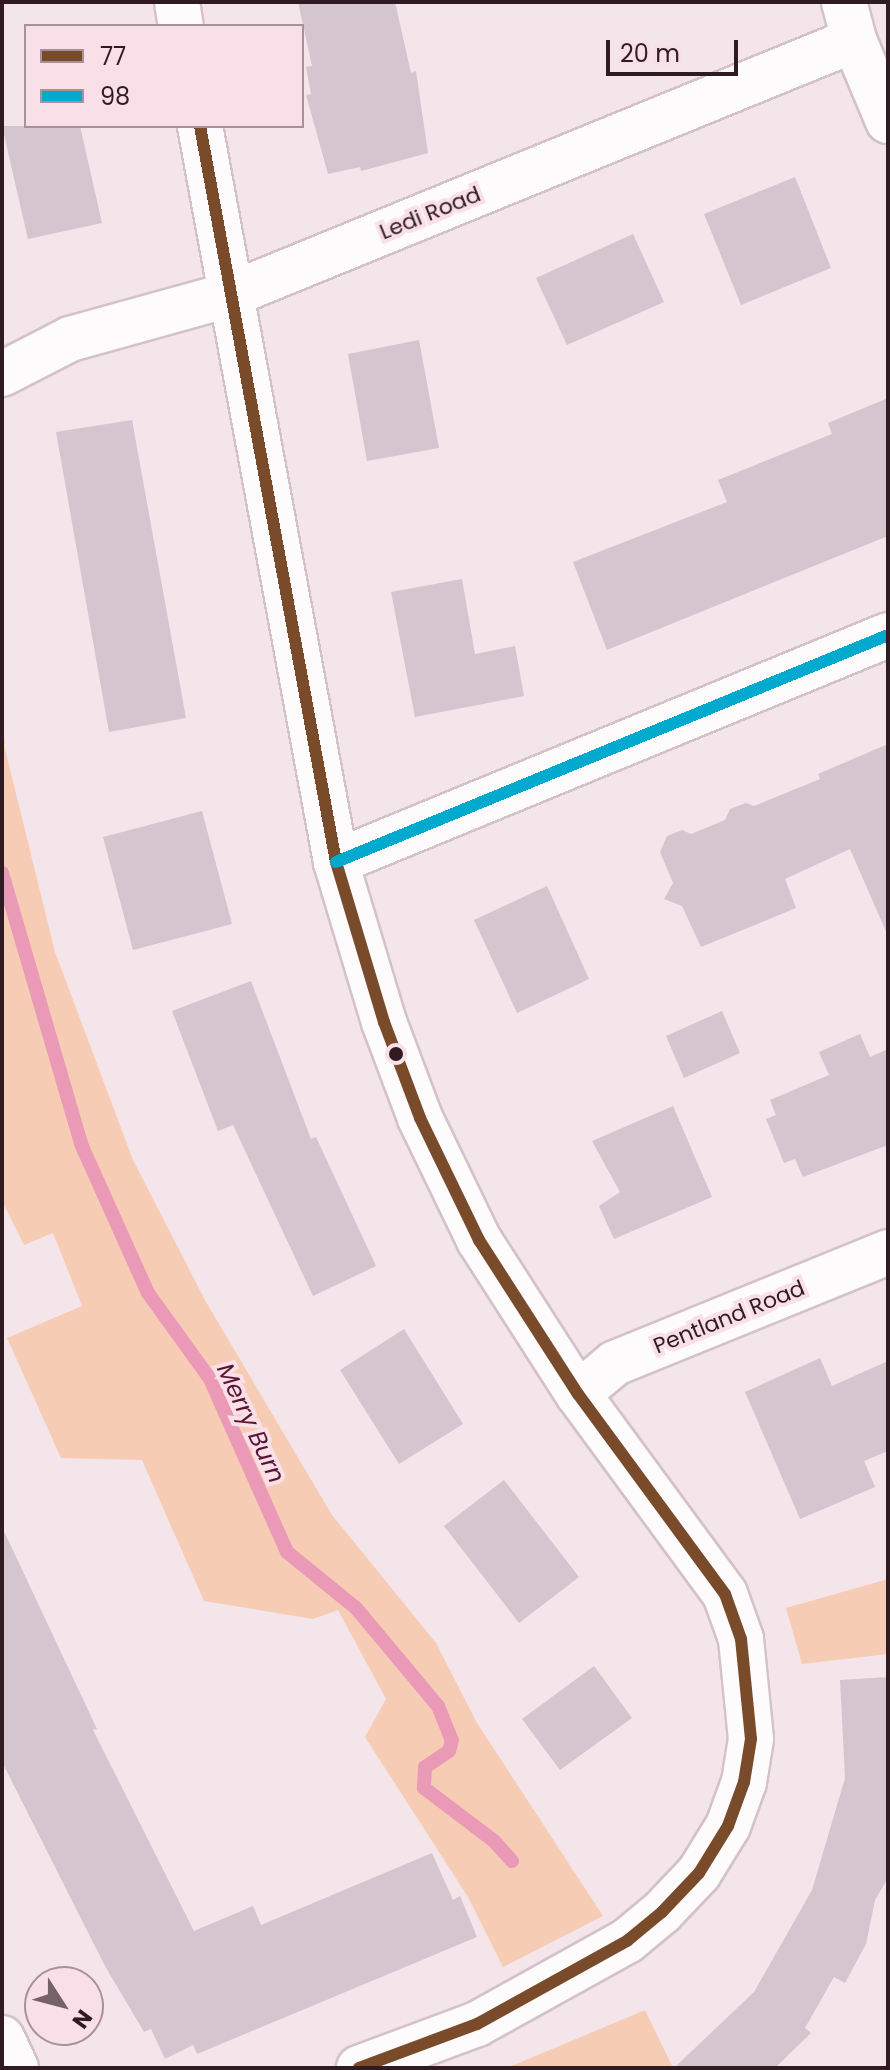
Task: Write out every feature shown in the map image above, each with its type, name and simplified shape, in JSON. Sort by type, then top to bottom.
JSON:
[{"type":"street","points":[[177,2],[181,24]]},
{"type":"street","points":[[849,21],[888,121]]},
{"type":"street","name":"Ledi Road","points":[[2,374],[70,339],[232,294],[849,21]]},
{"type":"street","points":[[200,128],[336,862],[384,1022],[420,1118],[479,1240],[578,1394],[725,1594],[744,1656],[751,1739],[744,1782],[728,1826],[699,1873],[627,1941],[477,2024],[359,2068]]},
{"type":"street","points":[[336,862],[888,635]]},
{"type":"street","name":"Pentland Road","points":[[578,1394],[615,1363],[888,1252]]},
{"type":"shaded area","points":[[2,700],[5,749],[55,952],[133,1160],[206,1302],[332,1515],[436,1643],[477,1723],[603,1916],[503,1967],[468,1897],[365,1737],[386,1699],[338,1610],[313,1619],[204,1601],[142,1460],[61,1458],[7,1338],[82,1306],[53,1233],[24,1245],[2,1201]]},
{"type":"shaded area","points":[[888,1579],[888,1654],[802,1664],[786,1608]]},
{"type":"shaded area","points":[[645,2010],[673,2068],[507,2068]]},
{"type":"building","points":[[298,2],[395,2],[411,73],[416,71],[428,153],[361,171],[360,167],[328,174],[306,95],[311,94],[306,67],[312,66]]},
{"type":"building","points":[[2,126],[80,128],[102,223],[28,239]]},
{"type":"building","points":[[795,177],[831,268],[741,305],[704,214]]},
{"type":"building","points":[[633,234],[664,302],[567,345],[536,278]]},
{"type":"building","points":[[419,340],[439,448],[367,461],[348,354]]},
{"type":"building","points":[[888,398],[888,536],[607,650],[573,562],[727,502],[718,480],[832,434],[828,423]]},
{"type":"building","points":[[132,420],[186,718],[109,732],[56,432]]},
{"type":"building","points":[[462,579],[475,654],[515,646],[524,696],[415,717],[391,592]]},
{"type":"building","points":[[888,744],[888,936],[850,849],[785,879],[796,908],[701,947],[682,906],[664,899],[673,883],[660,852],[667,836],[682,830],[691,834],[725,820],[730,809],[746,803],[754,806],[820,779],[818,774]]},
{"type":"building","points":[[202,811],[232,924],[133,950],[103,837]]},
{"type":"building","points":[[547,886],[589,979],[517,1013],[474,920]]},
{"type":"building","points":[[251,981],[311,1139],[316,1137],[376,1266],[313,1296],[233,1125],[218,1131],[172,1011]]},
{"type":"building","points":[[722,1011],[740,1053],[684,1078],[666,1036]]},
{"type":"building","points":[[860,1034],[870,1057],[888,1049],[888,1145],[803,1177],[795,1159],[784,1163],[766,1119],[776,1115],[770,1100],[829,1075],[819,1052]]},
{"type":"building","points":[[673,1106],[712,1197],[614,1239],[599,1206],[620,1192],[592,1141]]},
{"type":"building","points":[[404,1329],[463,1424],[399,1464],[340,1370]]},
{"type":"building","points":[[820,1358],[832,1386],[888,1361],[888,1451],[864,1461],[875,1487],[800,1519],[745,1392]]},
{"type":"building","points":[[504,1480],[579,1577],[519,1623],[444,1526]]},
{"type":"building","points":[[2,1527],[97,1729],[93,1730],[194,1931],[253,1906],[261,1925],[432,1853],[453,1900],[460,1896],[477,1937],[197,2054],[193,2045],[165,2059],[151,2029],[144,2032],[105,1966],[2,1762]]},
{"type":"building","points":[[594,1666],[632,1718],[560,1770],[522,1719]]},
{"type":"building","points":[[888,1677],[888,1878],[875,1900],[866,1944],[845,1983],[834,1977],[805,2028],[811,2033],[775,2068],[674,2068],[754,1992],[812,1890],[845,1778],[840,1680]]},
{"type":"waterway","name":"Merry Burn","points":[[2,873],[81,1144],[148,1293],[210,1379],[287,1552],[356,1608],[438,1706],[452,1740],[449,1751],[425,1767],[424,1788],[494,1841],[512,1861]]},
{"type":"transit line","name":"77","points":[[200,128],[336,862],[384,1022],[420,1118],[479,1240],[578,1394],[725,1594],[741,1639],[751,1739],[744,1782],[728,1826],[699,1873],[662,1912],[627,1941],[477,2024],[359,2068]]},
{"type":"transit line","name":"98","points":[[336,862],[888,635]]}]
